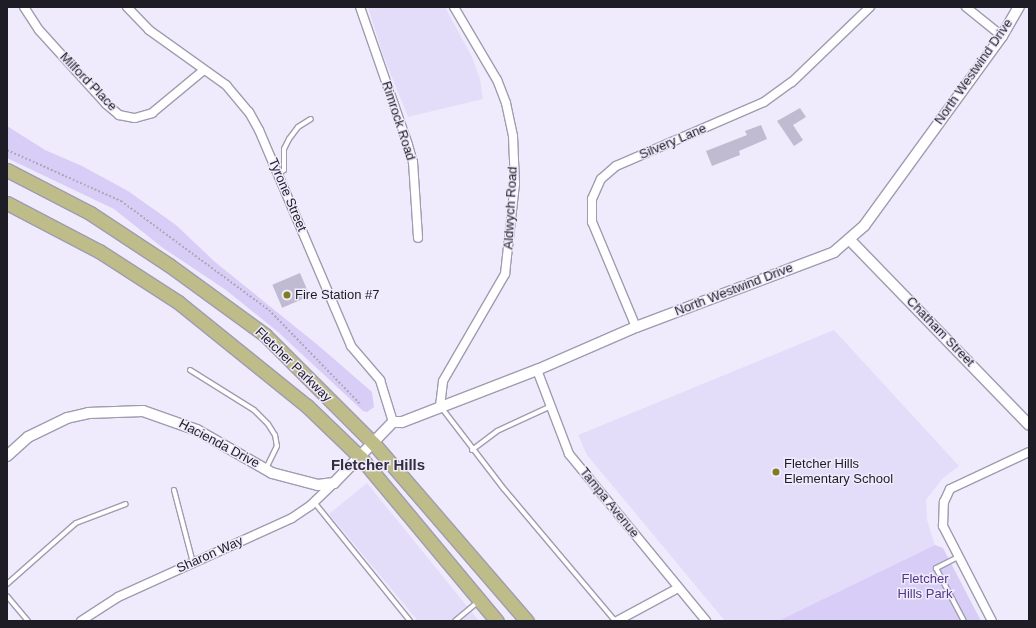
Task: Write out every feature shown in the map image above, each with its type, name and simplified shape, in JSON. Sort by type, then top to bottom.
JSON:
[{"type":"main road","name":"Fletcher Parkway","points":[[7,170],[90,212],[169,265],[265,335],[374,444],[527,621]]},
{"type":"main road","name":"Fletcher Parkway","points":[[7,203],[99,251],[178,302],[306,406],[360,458],[497,621]]},
{"type":"street","name":"Milford Place","points":[[24,7],[39,30],[106,104],[120,115],[135,118],[152,113],[204,70]]},
{"type":"street","name":"Tyrone Street","points":[[127,7],[149,30],[226,85],[249,112],[278,174],[351,346],[380,380],[393,422]]},
{"type":"street","name":"Rimrock Road","points":[[360,7],[413,162],[418,238]]},
{"type":"street","name":"Aldwych Road","points":[[440,406],[443,381],[505,274],[514,184],[513,136],[506,102],[497,80],[454,7]]},
{"type":"street","name":"Silvery Lane","points":[[636,327],[592,222],[592,199],[601,179],[616,166],[764,102],[792,82],[870,7]]},
{"type":"street","points":[[966,7],[1002,36]]},
{"type":"street","name":"North Westwind Drive","points":[[393,422],[402,422],[440,406],[537,370],[636,327],[834,252],[850,240],[864,226],[1002,36],[1019,7]]},
{"type":"street","name":"Chatham Street","points":[[850,240],[1029,425]]},
{"type":"street","name":"Tampa Avenue","points":[[537,370],[569,454],[706,621]]},
{"type":"street","name":"Hacienda Drive","points":[[7,456],[28,437],[67,418],[88,413],[131,410],[164,417],[196,430],[266,469],[318,485],[334,483]]},
{"type":"street","points":[[334,483],[374,444],[393,422]]},
{"type":"street","points":[[992,621],[943,526],[942,517],[944,502],[950,489],[1029,452]]},
{"type":"street","name":"Sharon Way","points":[[81,621],[118,597],[292,518],[314,502],[334,483]]},
{"type":"street","points":[[616,621],[678,588]]},
{"type":"lane","points":[[278,174],[284,170],[284,149],[289,139],[298,127],[311,119]]},
{"type":"lane","points":[[190,370],[254,410],[268,424],[275,436],[276,446],[266,469]]},
{"type":"lane","points":[[440,406],[472,450],[616,621]]},
{"type":"lane","points":[[472,450],[497,431],[551,406]]},
{"type":"lane","points":[[174,490],[193,563]]},
{"type":"lane","points":[[314,502],[410,621]]},
{"type":"lane","points":[[7,584],[76,522],[126,504]]},
{"type":"lane","points":[[958,557],[936,568],[964,621]]},
{"type":"lane","points":[[7,596],[28,621]]},
{"type":"lane","points":[[455,621],[480,600]]},
{"type":"path","points":[[7,150],[120,201],[269,310],[361,405]]},
{"type":"shaded area","points":[[368,7],[445,7],[472,57],[480,79],[483,99],[408,117],[383,55]]},
{"type":"shaded area","name":"Fletcher Hills Elementary School","points":[[834,330],[959,466],[943,478],[926,500],[927,520],[935,545],[778,621],[725,621],[587,455],[578,435]]},
{"type":"shaded area","points":[[367,483],[479,621],[418,621],[329,514]]},
{"type":"green space","points":[[7,126],[45,150],[82,166],[128,191],[176,225],[215,262],[319,346],[372,392],[374,407],[367,412],[363,411],[278,332],[226,290],[163,248],[114,209],[7,158]]},
{"type":"green space","name":"Fletcher Hills Park","points":[[935,545],[943,548],[981,621],[778,621]]},
{"type":"building","points":[[800,108],[806,117],[793,125],[803,140],[794,146],[777,121]]},
{"type":"building","points":[[761,125],[767,139],[739,151],[740,155],[712,166],[706,151],[747,135],[745,131]]},
{"type":"building","name":"Fire Station #7","points":[[300,273],[310,296],[282,308],[272,285]]},
{"type":"place","name":"Fire Station #7","points":[[287,295]]},
{"type":"place","name":"Fletcher Hills Elementary School","points":[[776,472]]},
{"type":"district","name":"Fletcher Hills","points":[[378,465]]}]
